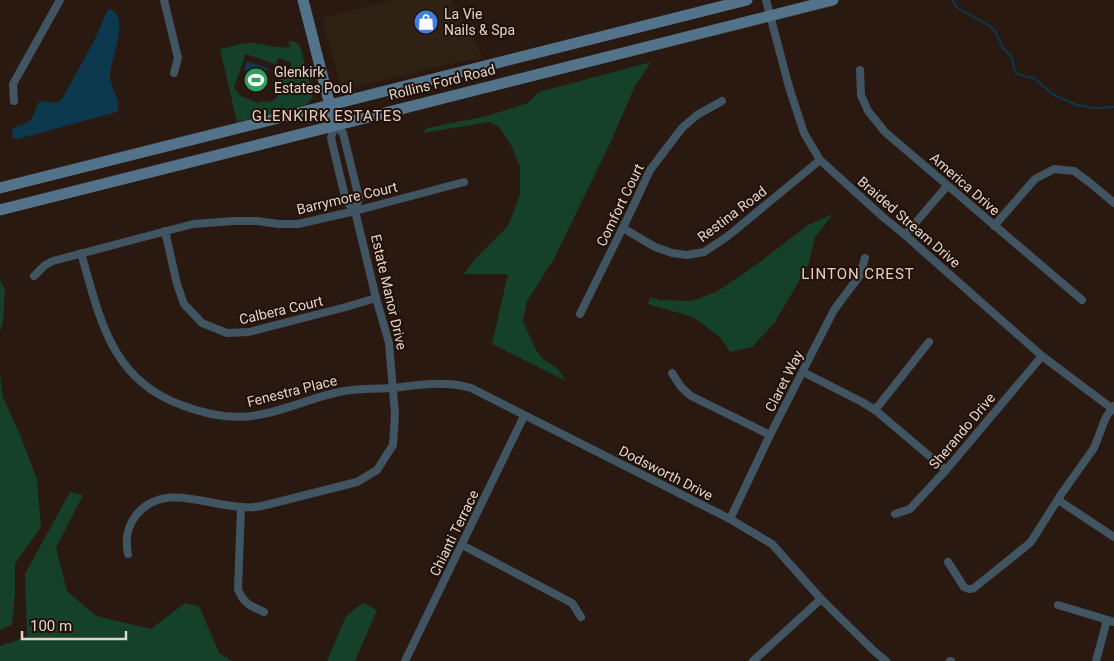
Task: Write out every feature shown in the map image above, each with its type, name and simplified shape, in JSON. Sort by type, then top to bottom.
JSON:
[{"type":"main road","name":"Estate Manor Drive","points":[[303,0],[335,124]]},
{"type":"main road","name":"Rollins Ford Road","points":[[0,188],[747,0]]},
{"type":"main road","name":"Rollins Ford Road","points":[[0,210],[833,0]]},
{"type":"street","points":[[14,101],[13,84],[60,0]]},
{"type":"street","points":[[164,0],[178,58],[174,72]]},
{"type":"street","name":"Braided Stream Drive","points":[[766,0],[789,87],[804,133],[820,160],[1042,356],[1113,408]]},
{"type":"street","name":"America Drive","points":[[860,70],[861,95],[868,111],[885,132],[1082,300]]},
{"type":"street","name":"Comfort Court","points":[[580,314],[650,170],[682,128],[697,115],[722,101]]},
{"type":"street","name":"Estate Manor Drive","points":[[128,554],[126,543],[128,529],[132,520],[148,504],[159,500],[169,497],[242,508],[262,506],[357,482],[377,470],[393,445],[394,414],[389,343],[355,211],[346,201],[330,138],[335,124],[343,133],[359,198],[355,211]]},
{"type":"street","name":"Restina Road","points":[[623,228],[655,247],[672,253],[687,255],[704,252],[728,236],[820,160]]},
{"type":"street","points":[[994,226],[1035,179],[1054,169],[1074,171],[1114,203]]},
{"type":"street","name":"Barrymore Court","points":[[34,276],[45,265],[53,261],[193,224],[257,221],[298,224],[464,182]]},
{"type":"street","points":[[905,235],[948,186]]},
{"type":"street","name":"Calbera Court","points":[[165,231],[177,284],[184,304],[202,323],[227,333],[249,332],[346,308],[376,298]]},
{"type":"street","name":"Fenestra Place","points":[[81,253],[99,315],[115,352],[128,369],[144,384],[160,396],[179,405],[204,414],[251,416],[277,411],[340,391],[392,388]]},
{"type":"street","name":"Claret Way","points":[[730,519],[770,435],[834,310],[860,275],[865,258]]},
{"type":"street","points":[[875,410],[929,342]]},
{"type":"street","name":"Sherando Drive","points":[[895,514],[910,509],[946,470],[1042,356]]},
{"type":"street","points":[[803,372],[875,410],[946,470]]},
{"type":"street","points":[[672,373],[681,387],[691,396],[770,435]]},
{"type":"street","name":"Dodsworth Drive","points":[[392,388],[427,383],[457,384],[471,388],[730,519],[772,544],[821,599],[886,661]]},
{"type":"street","points":[[948,562],[964,587],[971,589],[1030,543],[1094,448],[1103,424],[1113,408]]},
{"type":"street","name":"Chianti Terrace","points":[[405,661],[524,416]]},
{"type":"street","points":[[1058,500],[1114,537]]},
{"type":"street","points":[[242,508],[238,589],[241,598],[247,604],[264,612]]},
{"type":"street","points":[[462,545],[572,603],[581,617]]},
{"type":"street","points":[[753,661],[821,599]]},
{"type":"street","points":[[1058,605],[1111,621],[1096,661]]},
{"type":"shaded area","points":[[392,0],[451,0],[483,58],[453,63],[347,89],[343,88],[322,18]]},
{"type":"green space","points":[[288,41],[295,42],[300,46],[312,92],[309,103],[237,122],[220,49],[249,43],[290,47]],"holes":[[[246,54],[275,64],[279,58],[291,64],[290,70],[287,69],[285,72],[287,73],[285,79],[281,79],[279,84],[276,83],[278,94],[275,99],[259,103],[240,96],[234,87]]]},
{"type":"green space","points":[[651,62],[634,88],[612,139],[554,259],[527,301],[523,321],[536,350],[543,359],[557,368],[566,381],[492,344],[508,274],[464,274],[476,258],[508,226],[520,195],[520,167],[511,145],[499,127],[490,122],[423,133],[427,128],[487,116],[528,103],[539,92]]},
{"type":"green space","points":[[833,214],[815,237],[808,266],[775,322],[752,347],[730,352],[721,338],[693,317],[648,304],[650,297],[660,300],[692,301],[718,291],[808,225]]},
{"type":"green space","points":[[0,280],[5,289],[3,321],[0,331]]},
{"type":"green space","points":[[0,375],[3,397],[37,479],[41,527],[15,564],[15,596],[12,625],[0,630]]},
{"type":"green space","points":[[70,492],[83,495],[56,548],[67,591],[96,616],[151,629],[185,603],[199,606],[219,653],[232,661],[0,661],[0,646],[27,637],[25,574]]},
{"type":"green space","points":[[363,603],[377,610],[355,661],[327,661],[346,616]]},
{"type":"water","points":[[108,9],[115,12],[119,19],[118,37],[110,74],[111,84],[118,102],[117,112],[18,139],[13,138],[12,129],[29,121],[39,102],[57,103],[62,99],[94,41]]},
{"type":"water","name":"Glenkirk Estates Pool","points":[[247,61],[269,69],[268,71],[266,70],[258,92],[246,88],[251,73],[244,70]]},
{"type":"waterway","points":[[953,0],[956,7],[990,26],[995,31],[1003,48],[1012,57],[1016,73],[1034,78],[1054,95],[1077,105],[1094,108],[1114,107]]},
{"type":"place","name":"La Vie Nails & Spa","points":[[426,22]]},
{"type":"place","name":"Glenkirk Estates Pool","points":[[256,80]]},
{"type":"district","name":"GLENKIRK ESTATES","points":[[327,116]]},
{"type":"district","name":"LINTON CREST","points":[[858,274]]}]
